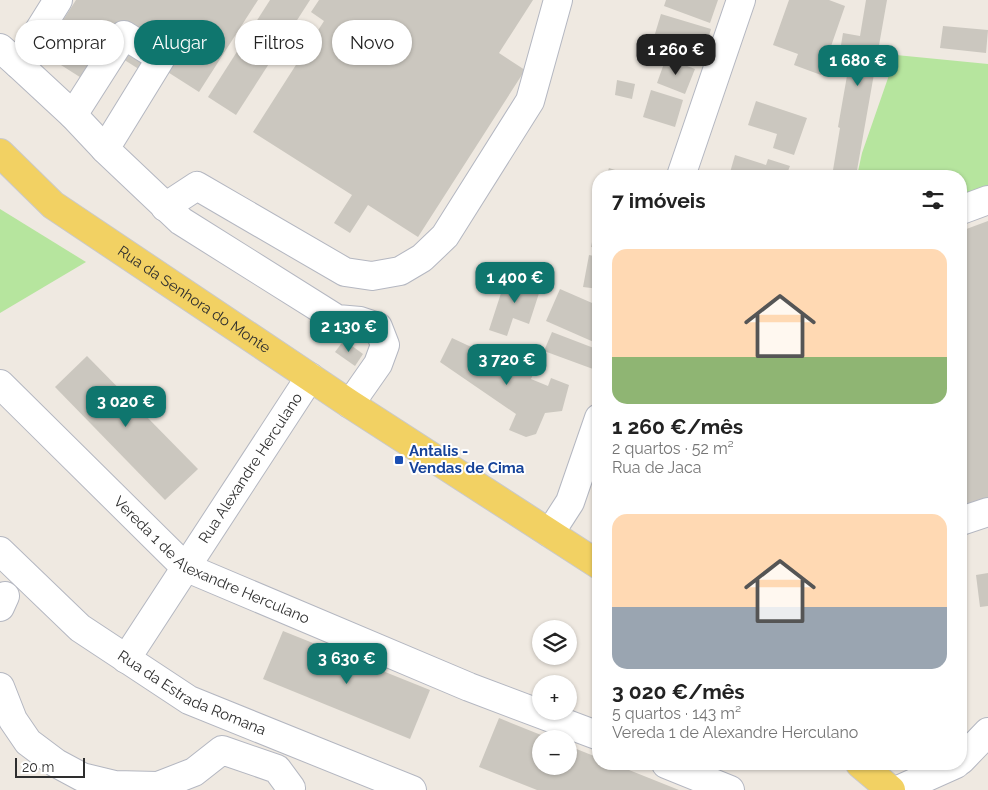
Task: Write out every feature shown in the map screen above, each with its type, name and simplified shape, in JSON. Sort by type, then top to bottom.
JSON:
[{"type":"main road","name":"Rua da Senhora do Monte","points":[[0,153],[53,205],[350,404],[592,560]]},
{"type":"main road","points":[[867,770],[892,790]]},
{"type":"street","points":[[58,0],[9,56],[73,115],[105,149],[181,221],[337,319],[360,321],[378,327],[385,345],[378,364],[350,404]]},
{"type":"street","points":[[165,207],[197,186],[345,272],[372,276],[400,271],[422,258],[445,236],[530,101],[558,0]]},
{"type":"street","points":[[683,170],[741,0]]},
{"type":"street","points":[[73,115],[124,35],[162,58],[105,149]]},
{"type":"street","points":[[967,208],[988,200]]},
{"type":"street","name":"Rua Alexandre Herculano","points":[[126,659],[310,377]]},
{"type":"street","name":"Vereda 1 de Alexandre Herculano","points":[[0,384],[185,567],[469,688],[592,733]]},
{"type":"street","points":[[550,533],[570,502],[592,438]]},
{"type":"street","points":[[967,519],[988,512]]},
{"type":"street","name":"Rua da Estrada Romana","points":[[0,550],[80,628],[189,700],[412,790]]},
{"type":"street","points":[[0,687],[13,720],[28,742],[56,763],[82,777],[115,785],[158,786],[194,772],[222,750],[277,769],[292,789]]},
{"type":"street","points":[[967,754],[988,732]]},
{"type":"street","points":[[681,770],[730,790]]},
{"type":"street","points":[[898,790],[944,770]]},
{"type":"street","points":[[953,790],[957,770]]},
{"type":"green space","points":[[896,55],[988,64],[988,197],[967,205],[967,170],[858,170],[862,153]]},
{"type":"green space","points":[[0,209],[86,262],[0,313]]},
{"type":"building","points":[[76,0],[258,0],[245,20],[235,20],[235,36],[225,51],[225,20],[134,20],[134,65],[216,65],[199,92],[163,69],[156,80],[124,60],[124,20],[63,20]]},
{"type":"building","points":[[270,0],[310,0],[297,20],[257,20]]},
{"type":"building","points":[[319,0],[533,0],[499,53],[525,70],[418,237],[368,205],[350,233],[334,223],[352,195],[253,132],[296,65],[322,65],[322,24],[324,21],[311,12]]},
{"type":"building","points":[[666,0],[718,0],[710,23],[664,6]]},
{"type":"building","points":[[789,0],[829,0],[845,6],[821,75],[794,65],[798,54],[773,45]]},
{"type":"building","points":[[866,0],[887,0],[857,170],[833,170],[840,128],[838,127],[851,53],[840,51],[843,33],[860,36]]},
{"type":"building","points":[[661,14],[711,29],[701,63],[651,47]]},
{"type":"building","points":[[943,26],[988,30],[986,53],[940,48]]},
{"type":"building","points":[[235,55],[235,65],[268,65],[236,115],[208,97]]},
{"type":"building","points":[[666,58],[695,69],[685,94],[657,83]]},
{"type":"building","points":[[61,65],[92,65],[83,79]]},
{"type":"building","points":[[617,80],[635,84],[632,99],[615,95]]},
{"type":"building","points":[[651,90],[683,100],[675,127],[643,117]]},
{"type":"building","points":[[756,101],[807,118],[794,155],[773,148],[777,134],[748,125]]},
{"type":"building","points":[[735,155],[766,165],[768,159],[790,166],[788,170],[731,170]]},
{"type":"building","points":[[988,221],[988,504],[967,511],[967,229]]},
{"type":"building","points":[[589,255],[592,256],[592,288],[583,287]]},
{"type":"building","points":[[512,274],[542,284],[529,324],[513,318],[507,336],[489,330],[503,287],[508,288]]},
{"type":"building","points":[[560,289],[592,303],[592,341],[546,321]]},
{"type":"building","points":[[552,332],[592,347],[592,369],[544,351]]},
{"type":"building","points":[[452,338],[534,372],[531,379],[548,386],[551,378],[569,385],[562,411],[545,413],[536,434],[526,437],[509,430],[516,414],[440,362]]},
{"type":"building","points":[[344,340],[363,354],[355,366],[335,352]]},
{"type":"building","points":[[87,356],[198,469],[165,500],[55,387]]},
{"type":"building","points":[[988,573],[988,606],[980,607],[976,575]]},
{"type":"building","points":[[283,631],[430,690],[410,739],[263,679]]},
{"type":"building","points":[[499,718],[532,731],[532,775],[577,775],[577,749],[592,755],[592,770],[629,770],[679,790],[537,790],[479,767]]},
{"type":"place","name":"Antalis - Vendas de Cima","points":[[399,460]]}]
